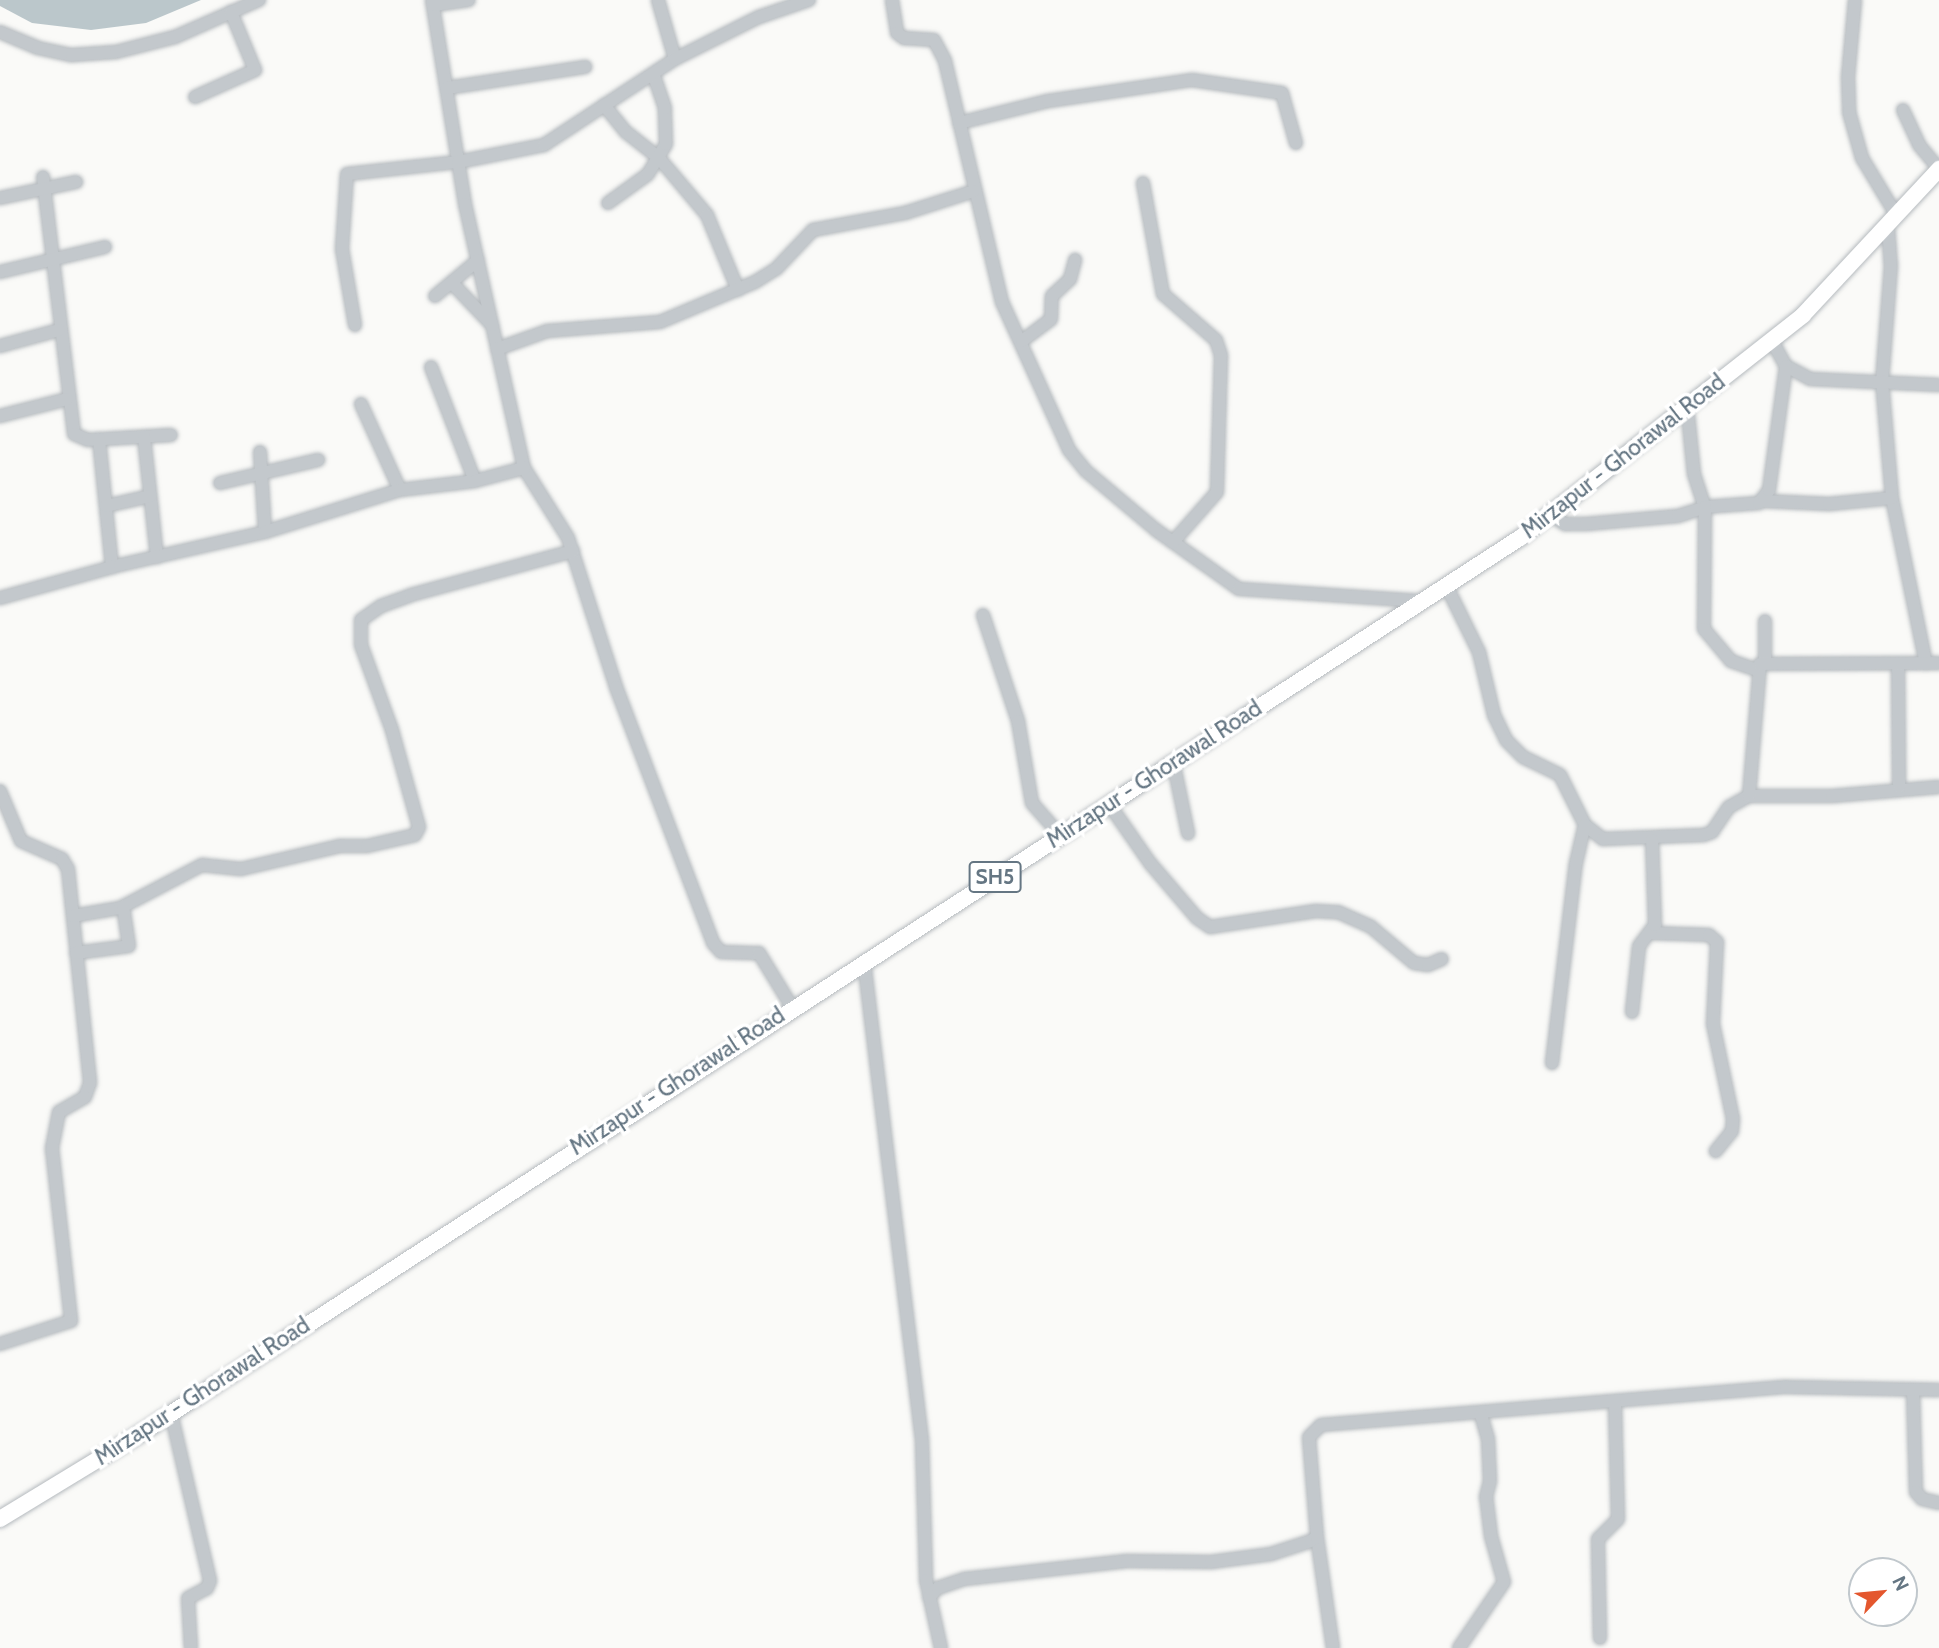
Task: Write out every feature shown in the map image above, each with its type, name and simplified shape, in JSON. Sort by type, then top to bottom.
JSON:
[{"type":"main road","name":"Mirzapur - Ghorawal Road","points":[[1,1517],[171,1413],[1551,515],[1687,405],[1772,341],[1830,291],[1939,169]]},
{"type":"street","points":[[0,32],[38,48],[72,55],[116,52],[175,37],[259,0]]},
{"type":"street","points":[[468,0],[433,2],[458,162],[524,468],[573,551],[616,687],[713,943],[721,952],[759,953],[792,1007]]},
{"type":"street","points":[[659,0],[675,59]]},
{"type":"street","points":[[355,325],[342,249],[343,177],[357,169],[458,162],[544,145],[675,59],[759,17],[809,0]]},
{"type":"street","points":[[892,0],[897,33],[904,38],[934,40],[940,50],[1002,302],[1022,341],[1069,450],[1086,471],[1172,542],[1239,589],[1418,601]]},
{"type":"street","points":[[1687,405],[1694,474],[1705,508],[1704,629],[1726,657],[1761,666],[1932,664],[1892,498],[1882,381],[1892,221],[1862,158],[1849,112],[1848,77],[1855,0]]},
{"type":"street","points":[[195,97],[255,70],[231,12]]},
{"type":"street","points":[[447,88],[585,67]]},
{"type":"street","points":[[608,203],[648,174],[659,158],[668,127],[653,74]]},
{"type":"street","points":[[958,122],[1048,101],[1192,80],[1282,93],[1296,143]]},
{"type":"street","points":[[604,105],[626,132],[659,158],[707,215],[738,290]]},
{"type":"street","points":[[1903,110],[1919,145],[1939,169]]},
{"type":"street","points":[[0,198],[44,183],[76,182]]},
{"type":"street","points":[[44,183],[67,399],[74,434],[99,439],[171,435]]},
{"type":"street","points":[[1143,183],[1163,294],[1216,340],[1221,355],[1217,492],[1172,542]]},
{"type":"street","points":[[497,349],[547,331],[660,322],[738,290],[776,269],[813,230],[905,213],[974,191]]},
{"type":"street","points":[[0,272],[104,247]]},
{"type":"street","points":[[435,296],[453,284],[478,260]]},
{"type":"street","points":[[1022,341],[1051,319],[1052,296],[1070,279],[1075,260]]},
{"type":"street","points":[[453,284],[492,325]]},
{"type":"street","points":[[0,346],[59,330]]},
{"type":"street","points":[[1772,341],[1786,366],[1810,379],[1939,384]]},
{"type":"street","points":[[1765,501],[1786,366]]},
{"type":"street","points":[[431,367],[475,481]]},
{"type":"street","points":[[0,416],[67,399]]},
{"type":"street","points":[[361,404],[400,491]]},
{"type":"street","points":[[144,437],[157,557]]},
{"type":"street","points":[[99,439],[112,567]]},
{"type":"street","points":[[260,452],[265,532]]},
{"type":"street","points":[[220,484],[262,476],[318,460]]},
{"type":"street","points":[[0,598],[112,567],[265,532],[400,491],[475,481],[524,468]]},
{"type":"street","points":[[106,506],[150,496]]},
{"type":"street","points":[[1551,515],[1565,524],[1586,524],[1678,516],[1705,508],[1765,501],[1829,504],[1892,498]]},
{"type":"street","points":[[73,916],[123,905],[202,865],[241,869],[340,846],[367,846],[415,835],[419,827],[393,730],[361,645],[361,620],[411,594],[573,551]]},
{"type":"street","points":[[1446,585],[1479,652],[1494,715],[1506,740],[1523,757],[1560,775],[1585,825],[1603,839],[1652,840],[1712,832],[1729,807],[1749,796],[1832,796],[1899,787],[1939,787]]},
{"type":"street","points":[[983,614],[1018,720],[1032,803],[1060,835]]},
{"type":"street","points":[[1749,796],[1765,621]]},
{"type":"street","points":[[1898,665],[1899,787]]},
{"type":"street","points":[[1173,761],[1188,833]]},
{"type":"street","points":[[0,791],[21,841],[66,863],[90,1083],[85,1097],[59,1112],[52,1148],[71,1321],[0,1344]]},
{"type":"street","points":[[1109,804],[1150,863],[1196,918],[1210,928],[1317,911],[1338,912],[1370,926],[1414,963],[1427,965],[1443,959]]},
{"type":"street","points":[[1552,1063],[1576,863],[1585,825]]},
{"type":"street","points":[[1632,1012],[1639,947],[1651,933],[1652,840]]},
{"type":"street","points":[[76,953],[129,946],[123,905]]},
{"type":"street","points":[[1651,933],[1709,936],[1717,942],[1713,1024],[1733,1119],[1732,1131],[1716,1151]]},
{"type":"street","points":[[864,961],[922,1442],[929,1597],[941,1648]]},
{"type":"street","points":[[1333,1648],[1317,1537],[1309,1437],[1315,1427],[1786,1387],[1939,1390]]},
{"type":"street","points":[[1913,1391],[1916,1492],[1922,1499],[1939,1503]]},
{"type":"street","points":[[1600,1638],[1598,1539],[1618,1519],[1615,1401]]},
{"type":"street","points":[[171,1413],[210,1581],[208,1588],[188,1598],[191,1648]]},
{"type":"street","points":[[1459,1648],[1504,1583],[1491,1536],[1486,1497],[1488,1439],[1481,1414]]},
{"type":"street","points":[[929,1597],[938,1588],[964,1579],[1127,1562],[1211,1562],[1271,1554],[1317,1537]]},
{"type":"shaded area","points":[[0,0],[201,0],[146,23],[91,30],[32,23],[0,6]]}]
